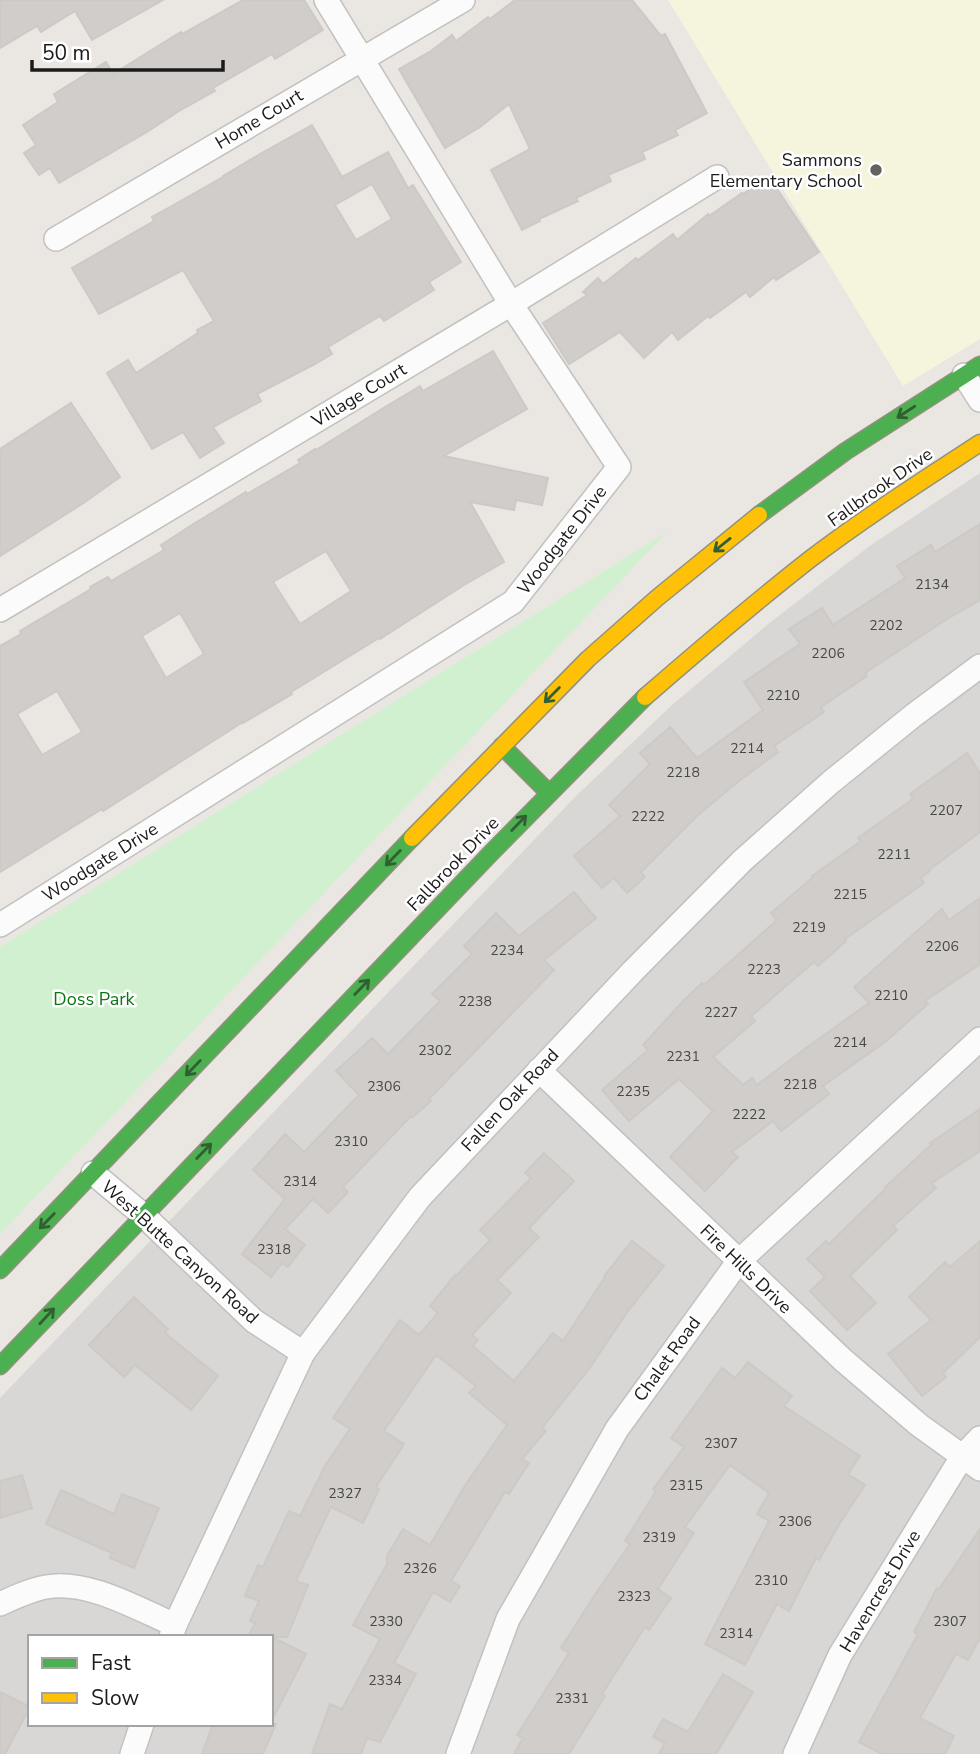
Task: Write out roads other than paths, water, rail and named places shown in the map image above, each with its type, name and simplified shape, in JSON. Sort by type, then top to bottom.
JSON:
[{"type":"main road","points":[[0,1270],[588,659],[638,614],[768,508],[846,451],[972,370]]},
{"type":"main road","name":"Fallbrook Drive","points":[[0,1366],[549,793],[634,708],[722,631],[820,553],[884,506],[980,443]]},
{"type":"main road","points":[[502,746],[549,793]]},
{"type":"street","name":"Woodgate Drive","points":[[0,925],[513,602],[619,467],[511,304],[326,0]]},
{"type":"street","name":"Home Court","points":[[56,239],[463,0]]},
{"type":"street","name":"Village Court","points":[[0,610],[511,304],[717,177]]},
{"type":"street","points":[[972,370],[980,400]]},
{"type":"street","name":"Fallen Oak Road","points":[[173,1631],[303,1353],[420,1197],[633,971],[743,860],[831,782],[980,666]]},
{"type":"street","name":"Chalet Road","points":[[458,1754],[508,1619],[589,1476],[617,1429],[738,1262],[980,1039]]},
{"type":"street","name":"Fire Hills Drive","points":[[539,1070],[852,1368],[919,1425],[971,1463]]},
{"type":"street","name":"West Butte Canyon Road","points":[[93,1173],[143,1215],[254,1321],[303,1353]]},
{"type":"street","name":"Havencrest Drive","points":[[795,1754],[840,1656],[971,1463],[980,1438]]},
{"type":"street","points":[[0,1604],[48,1587],[78,1587],[111,1597],[173,1631]]},
{"type":"street","points":[[132,1754],[141,1726]]},
{"type":"place","name":"Sammons Elementary School","points":[[876,170]]},
{"type":"park label","name":"Doss Park","points":[[94,999]]}]
